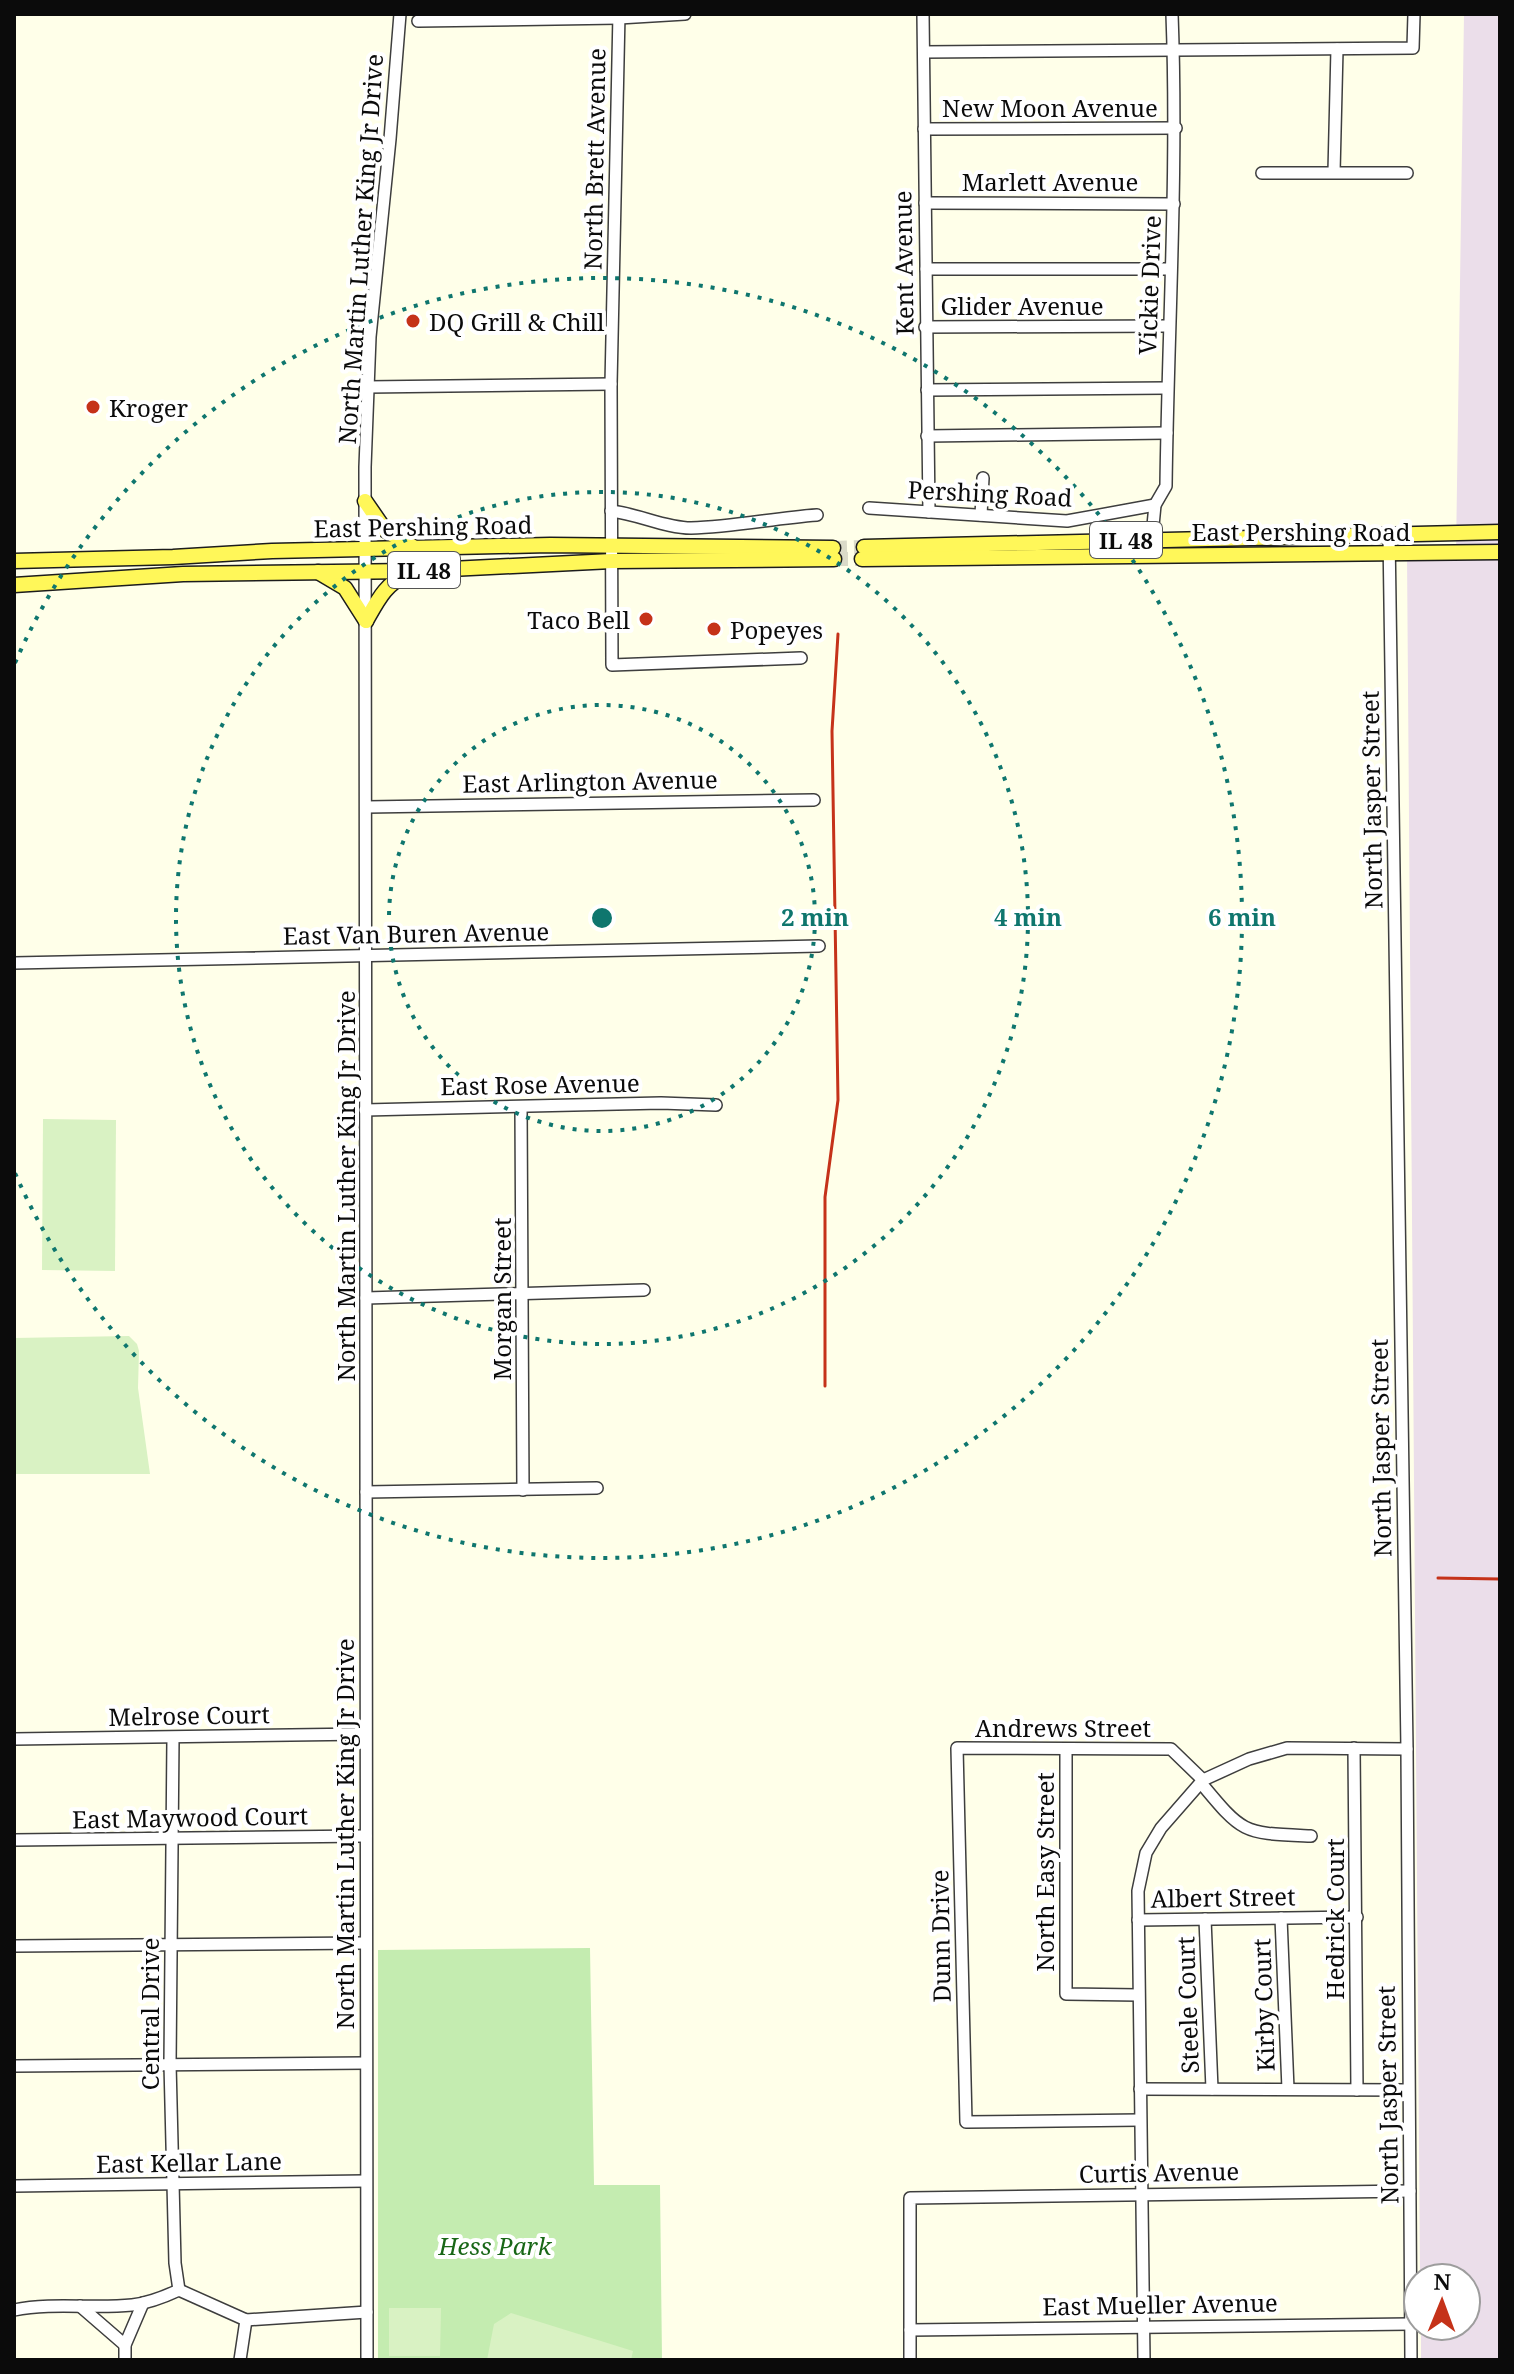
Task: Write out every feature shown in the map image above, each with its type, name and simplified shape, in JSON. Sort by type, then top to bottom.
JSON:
[{"type":"main road","points":[[365,501],[385,530],[415,548]]},
{"type":"main road","name":"East Pershing Road","points":[[1500,532],[1151,539],[863,553],[1150,555],[1500,552]]},
{"type":"main road","name":"East Pershing Road","points":[[14,561],[366,549],[612,545],[833,554],[612,561]]},
{"type":"main road","name":"IL 48","points":[[14,585],[171,574],[411,571],[612,561]]},
{"type":"main road","points":[[317,572],[345,588],[366,621],[392,581],[411,571]]},
{"type":"street","name":"North Martin Luther King Jr Drive","points":[[367,2360],[365,1110],[368,956],[365,501],[368,387],[400,14]]},
{"type":"street","points":[[418,21],[685,14]]},
{"type":"street","name":"Kent Avenue","points":[[923,14],[929,512]]},
{"type":"street","name":"Vickie Drive","points":[[1150,555],[1155,505],[1166,486],[1168,326],[1176,128],[1172,14]]},
{"type":"street","points":[[924,52],[1413,48],[1414,14]]},
{"type":"street","name":"North Brett Avenue","points":[[619,16],[611,384],[612,665],[801,658]]},
{"type":"street","points":[[1334,172],[1337,49]]},
{"type":"street","name":"New Moon Avenue","points":[[924,129],[1176,128]]},
{"type":"street","points":[[1262,173],[1407,173]]},
{"type":"street","name":"Marlett Avenue","points":[[925,203],[1174,204]]},
{"type":"street","points":[[926,269],[1170,269]]},
{"type":"street","name":"Glider Avenue","points":[[925,327],[1168,326]]},
{"type":"street","points":[[368,387],[611,384]]},
{"type":"street","points":[[927,390],[1167,388]]},
{"type":"street","points":[[927,436],[1167,433]]},
{"type":"street","points":[[981,515],[983,478]]},
{"type":"street","name":"Pershing Road","points":[[869,508],[1067,521],[1155,505]]},
{"type":"street","points":[[611,511],[635,513],[668,525],[690,528],[817,515]]},
{"type":"street","name":"North Jasper Street","points":[[1389,535],[1407,1749],[1410,2262]]},
{"type":"street","name":"East Arlington Avenue","points":[[367,807],[814,800]]},
{"type":"street","name":"East Van Buren Avenue","points":[[14,963],[819,946]]},
{"type":"street","name":"East Rose Avenue","points":[[365,1110],[661,1103],[716,1105]]},
{"type":"street","name":"Morgan Street","points":[[521,1107],[523,1490]]},
{"type":"street","points":[[366,1298],[644,1290]]},
{"type":"street","points":[[366,1492],[597,1488]]},
{"type":"street","name":"Melrose Court","points":[[14,1739],[365,1734]]},
{"type":"street","name":"Central Drive","points":[[173,1738],[170,2064],[175,2263],[179,2290]]},
{"type":"street","name":"Andrews Street","points":[[957,1748],[1171,1749],[1202,1781],[1232,1821],[1249,1831],[1311,1836]]},
{"type":"street","name":"Dunn Drive","points":[[957,1748],[966,2122],[1140,2120]]},
{"type":"street","points":[[1144,2360],[1138,1891],[1146,1853],[1161,1828],[1202,1781],[1249,1759],[1287,1748],[1407,1749]]},
{"type":"street","name":"Hedrick Court","points":[[1354,1748],[1357,2090]]},
{"type":"street","name":"North Easy Street","points":[[1066,1749],[1066,1994],[1138,1995]]},
{"type":"street","name":"East Maywood Court","points":[[14,1840],[366,1836]]},
{"type":"street","name":"Albert Street","points":[[1138,1920],[1357,1917]]},
{"type":"street","name":"Kirby Court","points":[[1281,1918],[1288,2089]]},
{"type":"street","name":"Steele Court","points":[[1205,1919],[1212,2089]]},
{"type":"street","points":[[14,1946],[365,1943]]},
{"type":"street","points":[[14,2066],[366,2063]]},
{"type":"street","points":[[1140,2089],[1408,2090]]},
{"type":"street","name":"East Kellar Lane","points":[[14,2186],[365,2181]]},
{"type":"street","name":"Curtis Avenue","points":[[910,2330],[910,2198],[1410,2191]]},
{"type":"street","points":[[14,2310],[60,2305],[143,2303],[179,2290],[246,2320],[367,2312]]},
{"type":"street","points":[[125,2360],[125,2345],[143,2303]]},
{"type":"street","points":[[80,2306],[125,2345]]},
{"type":"street","points":[[240,2360],[246,2320]]},
{"type":"street","name":"East Mueller Avenue","points":[[910,2330],[1402,2324]]},
{"type":"street","points":[[910,2330],[910,2360]]},
{"type":"shaded area","points":[[1464,14],[1500,14],[1500,2360],[1421,2360],[1421,2342],[1482,2342],[1482,2262],[1420,2262],[1407,553],[1456,552]]},
{"type":"green space","points":[[43,1119],[116,1120],[115,1271],[42,1270]]},
{"type":"green space","points":[[129,1336],[139,1351],[138,1388],[150,1474],[14,1474],[14,1338]]},
{"type":"green space","name":"Hess Park","points":[[590,1948],[594,2185],[660,2185],[662,2360],[378,2360],[378,1950]]},
{"type":"green space","points":[[389,2308],[441,2308],[440,2356],[389,2356]]},
{"type":"green space","points":[[511,2313],[633,2351],[631,2360],[487,2360],[494,2324]]},
{"type":"tunnel","points":[[833,548],[864,547]]},
{"type":"tunnel","points":[[834,559],[862,559]]},
{"type":"railway","points":[[825,1386],[825,1197],[838,1100],[832,731],[838,634]]},
{"type":"railway","points":[[1438,1578],[1500,1579]]},
{"type":"place","name":"DQ Grill & Chill","points":[[413,321]]},
{"type":"place","name":"Kroger","points":[[93,407]]},
{"type":"place","name":"Taco Bell","points":[[646,619]]},
{"type":"place","name":"Popeyes","points":[[714,629]]}]
